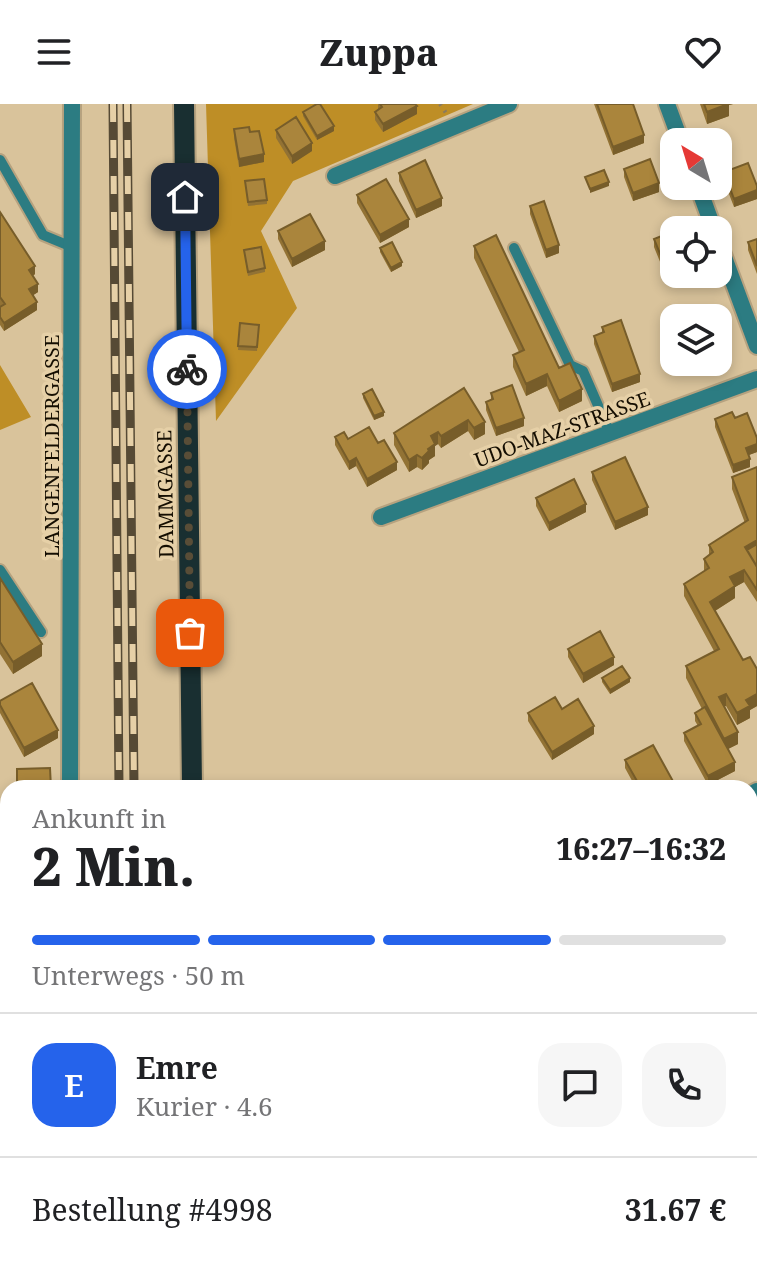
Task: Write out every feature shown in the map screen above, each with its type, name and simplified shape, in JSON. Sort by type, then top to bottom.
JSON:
[{"type":"main road","name":"DAMMGASSE","points":[[184,104],[192,780]]},
{"type":"street","name":"LANGENFELDERGASSE","points":[[70,780],[72,104]]},
{"type":"street","points":[[335,176],[509,104]]},
{"type":"street","points":[[667,104],[676,128]]},
{"type":"street","points":[[732,279],[757,346]]},
{"type":"street","name":"UDO-MAZ-STRASSE","points":[[381,517],[757,379]]},
{"type":"lane","points":[[0,160],[43,235],[72,247]]},
{"type":"lane","points":[[514,248],[570,365],[583,371],[610,433]]},
{"type":"lane","points":[[0,570],[41,632]]},
{"type":"shaded area","points":[[206,104],[473,104],[293,181],[261,231],[297,308],[216,421]]},
{"type":"shaded area","points":[[0,365],[31,417],[0,430]]},
{"type":"building","points":[[317,104],[334,126],[317,136],[303,112]]},
{"type":"building","points":[[380,104],[417,106],[383,124],[375,112],[382,107]]},
{"type":"building","points":[[597,104],[633,104],[644,135],[613,147]]},
{"type":"building","points":[[704,104],[728,104],[707,112]]},
{"type":"building","points":[[296,117],[312,143],[292,156],[276,130]]},
{"type":"building","points":[[249,127],[250,132],[259,131],[264,154],[239,159],[234,129]]},
{"type":"building","points":[[650,159],[659,183],[633,193],[624,169]]},
{"type":"building","points":[[425,160],[442,198],[416,210],[399,173]]},
{"type":"building","points":[[748,163],[757,190],[734,199],[732,169]]},
{"type":"building","points":[[604,170],[609,182],[590,189],[585,177]]},
{"type":"building","points":[[264,179],[267,200],[248,202],[245,181]]},
{"type":"building","points":[[386,179],[409,219],[380,235],[357,195]]},
{"type":"building","points":[[544,201],[559,245],[546,250],[530,206]]},
{"type":"building","points":[[0,212],[35,266],[29,270],[38,284],[29,289],[37,302],[4,323],[0,317],[0,307],[5,304],[0,297]]},
{"type":"building","points":[[310,214],[325,241],[292,259],[278,231]]},
{"type":"building","points":[[496,235],[559,368],[570,363],[582,389],[559,401],[547,374],[526,384],[513,355],[524,350],[474,246]]},
{"type":"building","points":[[660,237],[660,254],[654,239]]},
{"type":"building","points":[[757,239],[757,266],[748,242]]},
{"type":"building","points":[[392,242],[402,262],[391,268],[380,248]]},
{"type":"building","points":[[261,247],[265,268],[248,272],[244,250]]},
{"type":"building","points":[[621,320],[640,374],[612,384],[594,336],[604,332],[602,327]]},
{"type":"building","points":[[240,323],[259,325],[257,347],[238,346]]},
{"type":"building","points":[[512,385],[524,418],[496,428],[486,402],[493,399],[491,393]]},
{"type":"building","points":[[464,388],[485,422],[474,428],[468,420],[441,436],[438,432],[431,436],[435,444],[422,458],[417,455],[409,460],[394,433]]},
{"type":"building","points":[[372,389],[384,412],[374,416],[363,394]]},
{"type":"building","points":[[732,412],[735,418],[747,413],[757,438],[757,444],[746,448],[750,459],[733,465],[715,419]]},
{"type":"building","points":[[369,427],[378,443],[384,440],[397,462],[367,479],[356,458],[349,462],[335,437],[344,432],[348,439]]},
{"type":"building","points":[[625,457],[648,507],[615,522],[592,472]]},
{"type":"building","points":[[757,467],[757,540],[745,547],[757,567],[757,590],[744,570],[730,577],[735,586],[710,602],[743,660],[750,657],[757,669],[757,694],[746,700],[750,706],[737,713],[726,694],[719,697],[738,732],[724,739],[686,666],[719,649],[684,584],[709,568],[704,559],[713,552],[709,545],[748,520],[732,477]]},
{"type":"building","points":[[574,479],[586,504],[549,523],[536,498]]},
{"type":"building","points":[[757,544],[757,564],[756,565],[747,550]]},
{"type":"building","points":[[0,578],[42,644],[13,662],[0,642]]},
{"type":"building","points":[[600,631],[614,657],[583,674],[568,649]]},
{"type":"building","points":[[622,666],[630,678],[610,690],[602,678]]},
{"type":"building","points":[[32,683],[58,730],[24,748],[0,701]]},
{"type":"building","points":[[555,697],[562,709],[578,699],[594,726],[552,752],[528,713]]},
{"type":"building","points":[[705,707],[735,762],[708,776],[684,733],[701,724],[695,713]]},
{"type":"building","points":[[653,745],[672,780],[636,780],[625,760]]},
{"type":"building","points":[[50,768],[51,780],[17,780],[17,769]]},
{"type":"railway","points":[[113,104],[119,780]]},
{"type":"railway","points":[[127,104],[134,780]]},
{"type":"way so far","points":[[187,369],[190,633]]},
{"type":"route","points":[[185,197],[187,369]]}]
